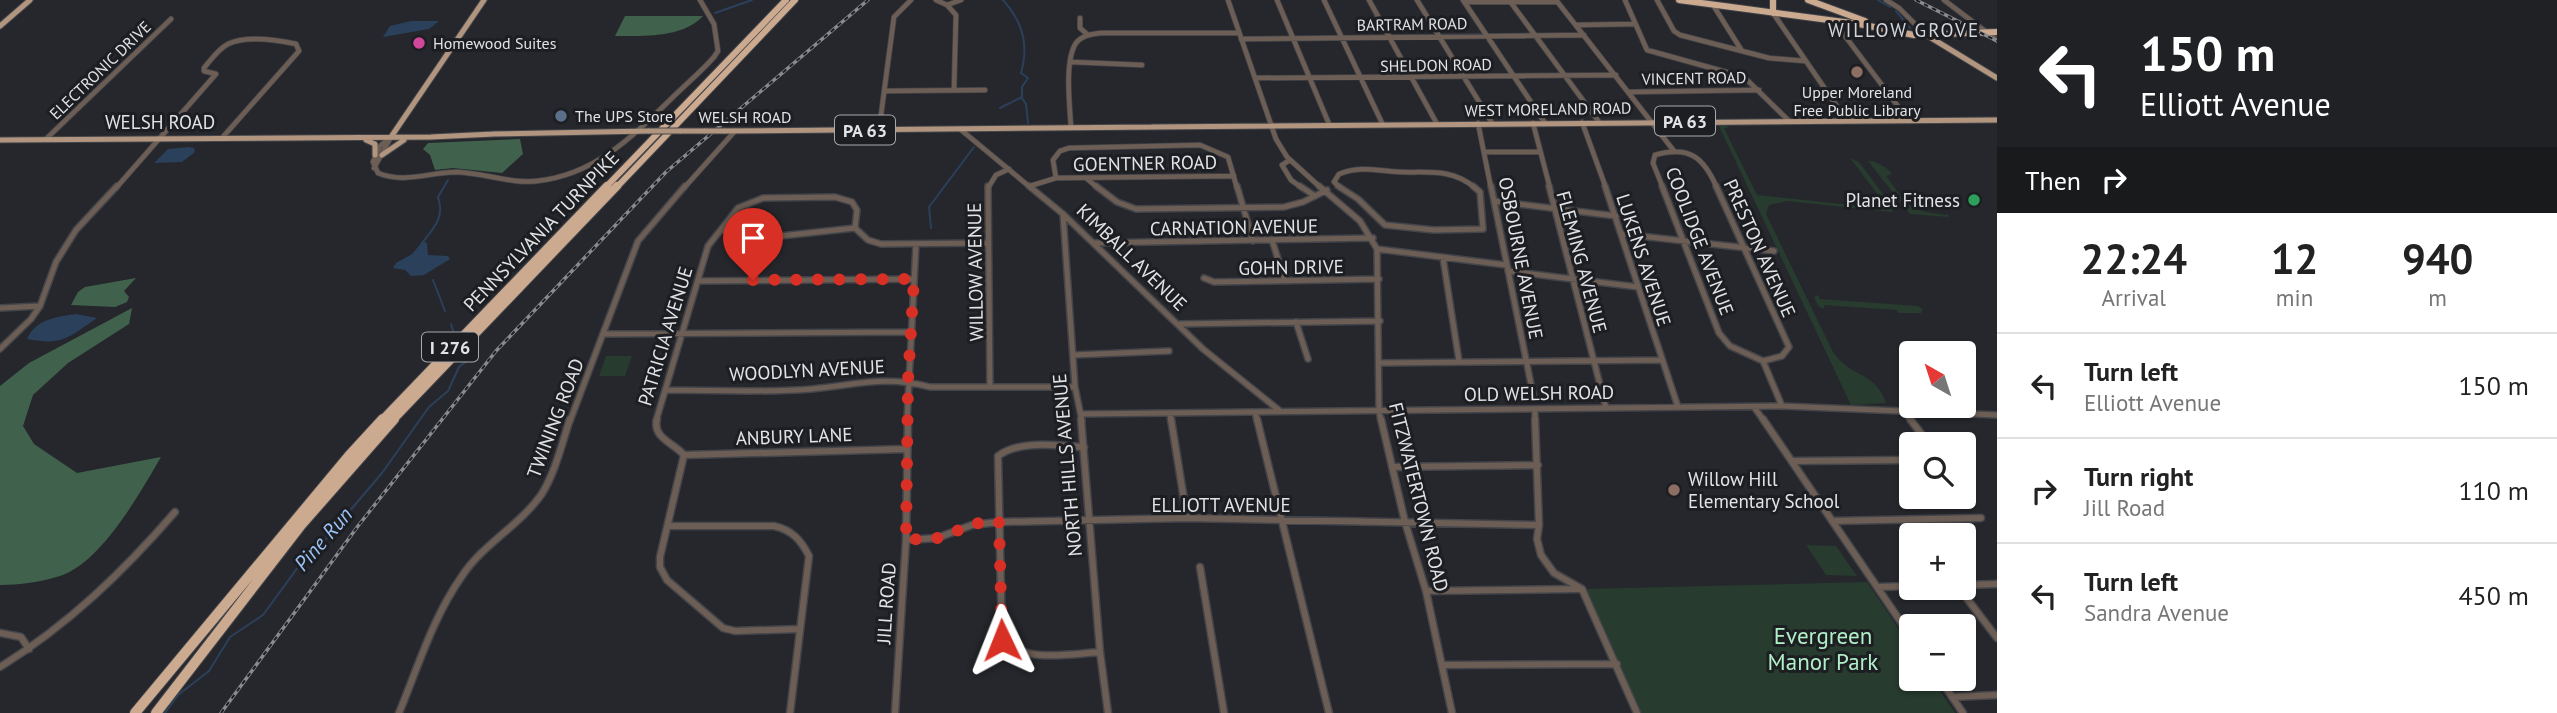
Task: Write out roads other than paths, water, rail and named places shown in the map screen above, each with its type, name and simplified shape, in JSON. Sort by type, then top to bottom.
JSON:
[{"type":"highway","name":"PENNSYLVANIA TURNPIKE","points":[[135,713],[349,456],[426,372],[786,0]]},
{"type":"highway","name":"PENNSYLVANIA TURNPIKE","points":[[156,713],[301,525],[396,417],[795,0]]},
{"type":"highway","points":[[1679,0],[1713,5],[1722,3],[1773,13],[1878,25],[1928,36]]},
{"type":"highway","points":[[1773,0],[1773,13]]},
{"type":"highway","points":[[1808,0],[1878,25]]},
{"type":"highway","points":[[1833,20],[1928,36],[1997,32]]},
{"type":"main road","points":[[0,26],[30,0]]},
{"type":"main road","points":[[391,136],[484,0]]},
{"type":"main road","points":[[1928,36],[1997,78]]},
{"type":"main road","name":"WEST MORELAND ROAD","points":[[996,128],[1997,118]]},
{"type":"main road","name":"WEST MORELAND ROAD","points":[[1788,120],[1907,119]]},
{"type":"main road","name":"WEST MORELAND ROAD","points":[[1270,126],[1391,125]]},
{"type":"main road","name":"WELSH ROAD","points":[[0,139],[996,128]]},
{"type":"main road","name":"WELSH ROAD","points":[[320,137],[494,134]]},
{"type":"main road","points":[[338,138],[372,142],[379,155],[404,140],[432,137]]},
{"type":"street","points":[[391,136],[374,168],[381,175],[389,177],[463,172],[522,181],[559,177],[601,162],[637,131],[718,51],[709,12],[700,0]]},
{"type":"street","points":[[879,130],[894,17],[911,0]]},
{"type":"street","points":[[936,0],[947,5],[957,20],[954,90]]},
{"type":"street","points":[[947,5],[961,0]]},
{"type":"street","name":"FITZWATERTOWN ROAD","points":[[1228,0],[1270,126],[1290,160],[1349,209],[1373,238],[1377,249],[1380,279],[1379,411],[1405,522],[1426,591],[1452,713]]},
{"type":"street","points":[[1277,0],[1329,124]]},
{"type":"street","points":[[1324,0],[1382,123]]},
{"type":"street","points":[[1369,0],[1437,124]]},
{"type":"street","points":[[1417,0],[1492,123]]},
{"type":"street","points":[[1625,0],[1645,47],[1651,52],[1744,77],[1788,120]]},
{"type":"street","points":[[1657,0],[1676,33],[1769,58],[1805,61]]},
{"type":"street","points":[[1886,0],[1899,8],[1928,36]]},
{"type":"street","points":[[1944,0],[1997,40]]},
{"type":"street","points":[[1464,1],[1557,1]]},
{"type":"street","points":[[1464,1],[1545,123]]},
{"type":"street","points":[[1510,1],[1599,122]]},
{"type":"street","name":"COOLIDGE AVENUE","points":[[1557,1],[1654,121],[1674,151],[1655,155],[1653,163],[1723,339],[1740,351],[1763,361]]},
{"type":"street","points":[[1713,5],[1742,51]]},
{"type":"street","points":[[1773,13],[1845,118]]},
{"type":"street","points":[[1080,18],[1080,28],[1088,35]]},
{"type":"street","name":"ELECTRONIC DRIVE","points":[[46,139],[171,19]]},
{"type":"street","points":[[1833,20],[1907,119]]},
{"type":"street","points":[[1576,25],[1634,24]]},
{"type":"street","points":[[1072,128],[1069,83],[1072,62],[1076,44],[1088,35],[1238,33]]},
{"type":"street","name":"BARTRAM ROAD","points":[[1241,40],[1584,35]]},
{"type":"street","points":[[0,349],[31,319],[40,306],[56,262],[76,230],[162,138],[216,74],[204,68],[223,47],[235,42],[279,41],[296,44],[299,51],[222,138]]},
{"type":"street","points":[[1072,62],[1142,65]]},
{"type":"street","name":"SHELDON ROAD","points":[[1255,78],[1616,75]]},
{"type":"street","points":[[884,91],[985,90]]},
{"type":"street","name":"VINCENT ROAD","points":[[1629,92],[1759,90]]},
{"type":"street","name":"LUKENS AVENUE","points":[[1582,122],[1616,215],[1678,407]]},
{"type":"street","name":"OSBOURNE AVENUE","points":[[1478,123],[1534,399]]},
{"type":"street","name":"FLEMING AVENUE","points":[[1532,123],[1606,408]]},
{"type":"street","name":"KIMBALL AVENUE","points":[[960,129],[1063,214],[1203,349],[1280,411]]},
{"type":"street","name":"TWINING ROAD","points":[[399,713],[451,590],[466,570],[532,508],[543,492],[642,234],[735,131]]},
{"type":"street","points":[[1030,186],[1056,178],[1053,160],[1060,151],[1069,148],[1193,145],[1210,148],[1224,154],[1234,176],[1253,241]]},
{"type":"street","name":"PRESTON AVENUE","points":[[1674,151],[1695,157],[1707,165],[1789,347],[1781,358],[1763,361]]},
{"type":"street","points":[[1483,152],[1539,152]]},
{"type":"street","points":[[1290,160],[1282,165],[1289,176],[1315,196]]},
{"type":"street","points":[[1354,168],[1404,172],[1435,170],[1462,179],[1480,192],[1483,229],[1478,232],[1462,232],[1390,228],[1380,222],[1367,207],[1337,185],[1334,179],[1354,168]]},
{"type":"street","name":"WILLOW AVENUE","points":[[990,387],[988,184],[992,177],[1009,169]]},
{"type":"street","name":"GOENTNER ROAD","points":[[1056,178],[1234,176]]},
{"type":"street","points":[[1087,178],[1117,202],[1136,209],[1284,207],[1327,190]]},
{"type":"street","name":"PATRICIA AVENUE","points":[[684,455],[655,430],[708,246],[741,206],[764,198],[835,197],[848,201],[857,210],[855,228]]},
{"type":"street","points":[[1494,201],[1616,215]]},
{"type":"street","points":[[1349,209],[1367,207]]},
{"type":"street","name":"NORTH HILLS AVENUE","points":[[1063,214],[1075,387],[1081,414],[1100,652],[1108,713]]},
{"type":"street","points":[[721,230],[759,237],[809,236],[855,228],[868,240],[876,243],[987,243]]},
{"type":"street","points":[[1622,234],[1774,251]]},
{"type":"street","name":"CARNATION AVENUE","points":[[1094,243],[1373,238]]},
{"type":"street","points":[[1272,240],[1285,281]]},
{"type":"street","name":"JILL ROAD","points":[[895,713],[906,540],[908,381],[916,244]]},
{"type":"street","points":[[1377,249],[1638,287]]},
{"type":"street","points":[[1443,258],[1459,360]]},
{"type":"street","name":"GOHN DRIVE","points":[[1204,278],[1214,282],[1380,279]]},
{"type":"street","points":[[699,281],[914,279]]},
{"type":"street","points":[[0,308],[40,306]]},
{"type":"street","points":[[1179,324],[1380,321]]},
{"type":"street","points":[[1296,322],[1308,359]]},
{"type":"street","points":[[605,334],[910,332]]},
{"type":"street","points":[[1073,355],[1169,351]]},
{"type":"street","points":[[1378,363],[1459,360],[1662,360]]},
{"type":"street","points":[[1763,361],[1782,406]]},
{"type":"street","name":"WOODLYN AVENUE","points":[[666,390],[812,389],[859,381],[908,381],[930,387],[1075,387]]},
{"type":"street","name":"OLD WELSH ROAD","points":[[1081,414],[1782,406],[1899,411]]},
{"type":"street","points":[[1754,407],[1899,619]]},
{"type":"street","points":[[1535,410],[1539,525],[1537,539],[1541,555],[1555,573],[1583,589],[1637,713]]},
{"type":"street","points":[[1255,412],[1329,713]]},
{"type":"street","points":[[1170,414],[1187,518]]},
{"type":"street","name":"OLD WELSH ROAD","points":[[1976,414],[1997,415]]},
{"type":"street","points":[[1909,418],[1920,432]]},
{"type":"street","points":[[1084,447],[1016,447],[1004,450],[998,456],[1004,645],[1009,650],[1024,653],[1100,652]]},
{"type":"street","name":"ANBURY LANE","points":[[684,455],[906,449]]},
{"type":"street","points":[[684,455],[660,557],[662,572],[718,625],[735,631],[800,629]]},
{"type":"street","points":[[1791,461],[1899,460]]},
{"type":"street","points":[[1392,467],[1538,465]]},
{"type":"street","points":[[0,667],[79,613],[119,577],[175,512]]},
{"type":"street","name":"ELLIOTT AVENUE","points":[[906,540],[937,538],[979,523],[999,522],[1187,518],[1539,525]]},
{"type":"street","points":[[1832,521],[1981,518]]},
{"type":"street","points":[[668,526],[774,525],[792,532],[809,556],[790,713]]},
{"type":"street","points":[[1199,568],[1224,713]]},
{"type":"street","points":[[1976,585],[1997,584]]},
{"type":"street","points":[[1877,587],[1899,586]]},
{"type":"street","points":[[1426,591],[1583,589]]},
{"type":"street","points":[[1968,600],[1997,638]]},
{"type":"street","points":[[0,633],[21,637],[29,649]]},
{"type":"street","points":[[1443,665],[1617,664]]},
{"type":"street","points":[[1948,691],[1963,713]]},
{"type":"street","points":[[1952,696],[1997,695]]},
{"type":"water","points":[[411,21],[439,21],[429,29],[383,37],[390,26]]},
{"type":"water","points":[[194,148],[195,152],[182,162],[154,163],[168,149]]},
{"type":"water","points":[[423,241],[427,243],[428,255],[448,256],[450,259],[424,275],[411,276],[405,270],[393,268],[396,263],[412,254]]},
{"type":"water","points":[[76,314],[97,318],[64,339],[27,339],[41,323]]},
{"type":"waterway","points":[[715,13],[752,0]]},
{"type":"waterway","points":[[1000,108],[1022,97],[1022,87],[1028,78],[1021,73],[1024,43],[1020,25],[1003,0]]},
{"type":"waterway","points":[[1878,0],[1890,7]]},
{"type":"waterway","points":[[1896,11],[1910,28]]},
{"type":"waterway","points":[[1022,98],[1026,104],[1028,123]]},
{"type":"waterway","points":[[931,228],[929,207],[974,147]]},
{"type":"waterway","name":"Pine Run","points":[[422,243],[437,222],[440,211],[438,197],[448,180]]},
{"type":"waterway","name":"Pine Run","points":[[433,280],[445,311]]},
{"type":"waterway","name":"Pine Run","points":[[451,324],[454,334]]},
{"type":"waterway","name":"Pine Run","points":[[165,713],[178,695],[209,671],[230,637],[263,615],[312,548],[325,540],[382,473],[429,407],[448,391],[459,367],[467,361],[468,352]]},
{"type":"railway","points":[[221,713],[358,526],[496,351],[666,172],[868,0]]},
{"type":"railway","points":[[1916,0],[1997,41]]},
{"type":"place","name":"Homewood Suites","points":[[419,43]]},
{"type":"place","name":"Upper Moreland Free Public Library","points":[[1857,72]]},
{"type":"place","name":"The UPS Store","points":[[561,116]]},
{"type":"place","name":"Planet Fitness","points":[[1974,200]]},
{"type":"place","name":"Willow Hill Elementary School","points":[[1674,490]]},
{"type":"district","name":"WILLOW GROVE","points":[[1904,30]]},
{"type":"park label","name":"Evergreen Manor Park","points":[[1823,648]]}]
